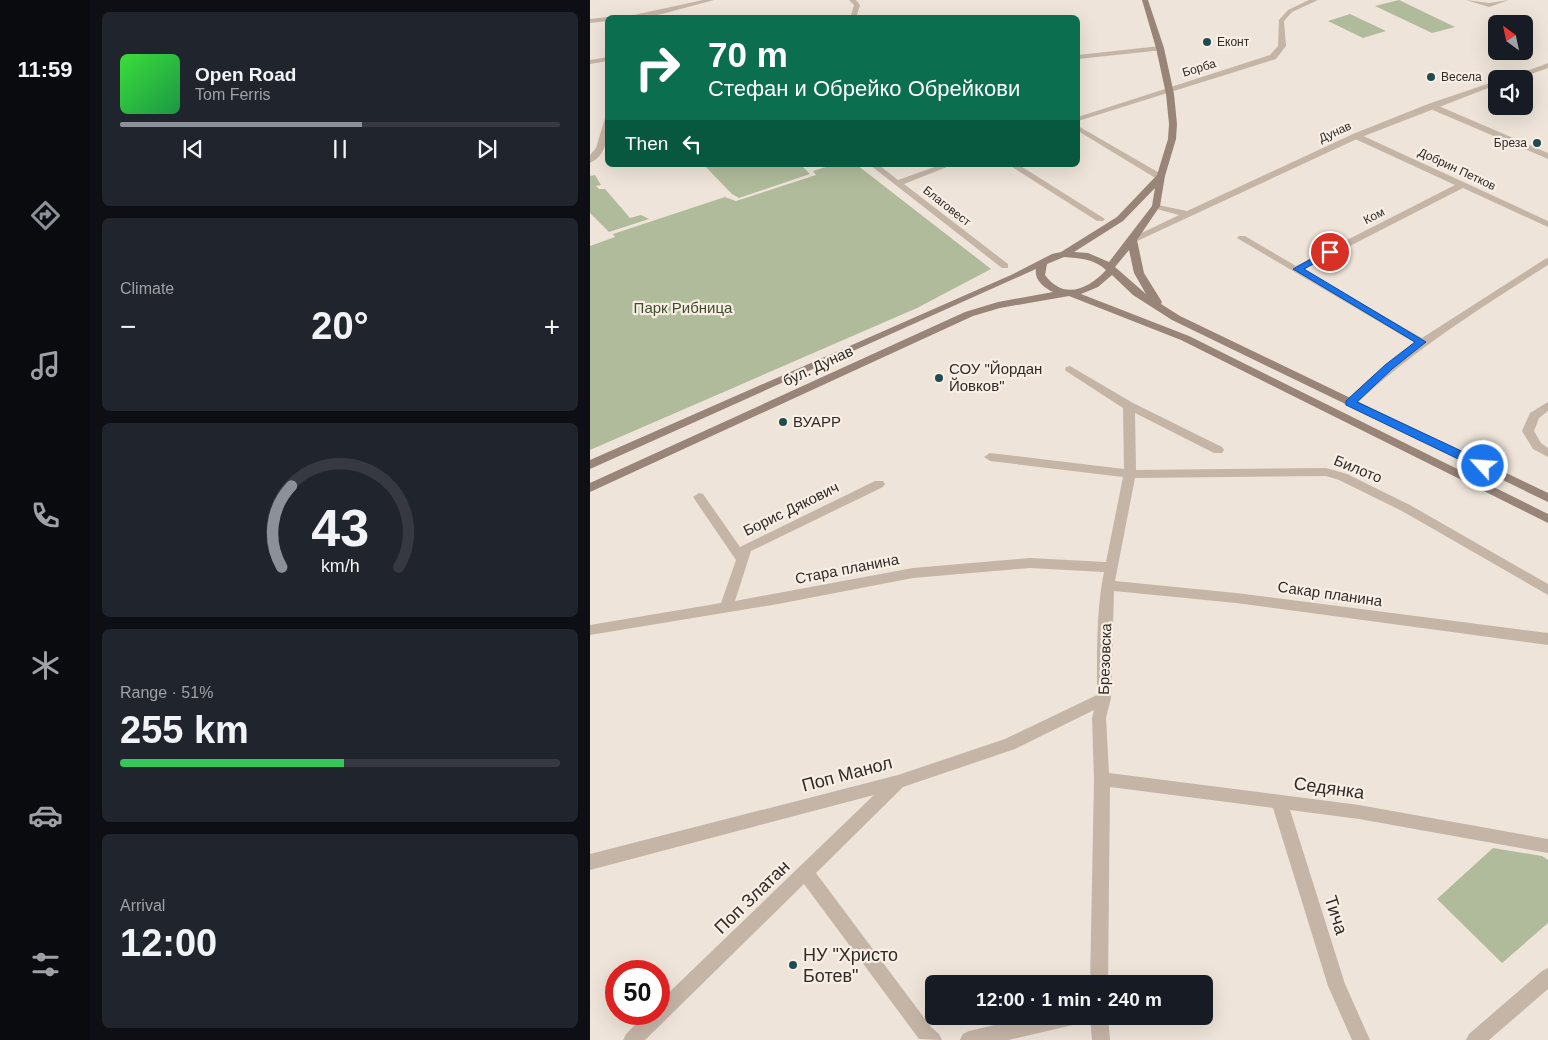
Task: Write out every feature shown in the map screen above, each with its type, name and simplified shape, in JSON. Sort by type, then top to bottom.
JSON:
[{"type":"main road","points":[[1145,0],[1160,48],[1173,124],[1172,139],[1160,176],[1156,206]]},
{"type":"main road","name":"бул. Дунав","points":[[590,465],[1042,264],[1048,259],[1064,254],[1120,219],[1160,176]]},
{"type":"main road","name":"бул. Дунав","points":[[590,488],[969,314],[998,305],[1070,294],[1102,281],[1156,206]]},
{"type":"main road","points":[[1132,240],[1138,274],[1143,284],[1167,313]]},
{"type":"main road","points":[[1064,254],[1085,255],[1103,262],[1137,293],[1167,313],[1548,498]]},
{"type":"main road","points":[[1042,264],[1040,275],[1048,286],[1185,338],[1548,519]]},
{"type":"street","points":[[642,15],[712,0]]},
{"type":"street","points":[[852,0],[857,6],[854,15]]},
{"type":"street","name":"Борба","points":[[1080,118],[1276,55],[1283,44],[1281,21],[1290,11],[1315,0]]},
{"type":"street","points":[[1469,0],[1489,5],[1506,0]]},
{"type":"street","points":[[590,21],[605,19]]},
{"type":"street","points":[[1080,57],[1160,48]]},
{"type":"street","points":[[590,62],[605,60]]},
{"type":"street","points":[[1533,71],[1547,66]]},
{"type":"street","name":"Дунав","points":[[1132,240],[1356,136],[1488,86]]},
{"type":"street","points":[[1431,106],[1548,156]]},
{"type":"street","points":[[1080,129],[1160,176]]},
{"type":"street","points":[[590,160],[600,149],[605,131]]},
{"type":"street","name":"Добрин Петков","points":[[1356,136],[1548,224]]},
{"type":"street","name":"Благовест","points":[[877,167],[1005,266]]},
{"type":"street","points":[[897,183],[942,167]]},
{"type":"street","points":[[1017,167],[1100,219]]},
{"type":"street","name":"Ком","points":[[1297,269],[1462,185]]},
{"type":"street","points":[[1156,206],[1189,214]]},
{"type":"street","points":[[1242,238],[1421,342]]},
{"type":"street","points":[[1350,403],[1388,367],[1421,342],[1548,261]]},
{"type":"street","points":[[1070,369],[1129,406],[1218,450]]},
{"type":"street","name":"Брезовска","points":[[1099,975],[1102,779],[1099,718],[1104,698],[1108,585],[1130,474],[1129,406]]},
{"type":"street","points":[[1548,406],[1534,416],[1528,431],[1537,446],[1548,453]]},
{"type":"street","points":[[990,457],[1130,474]]},
{"type":"street","name":"Билото","points":[[1130,474],[1326,472],[1343,477],[1406,508],[1548,590]]},
{"type":"street","name":"Борис Дякович","points":[[726,608],[746,548],[879,484]]},
{"type":"street","points":[[699,496],[742,559]]},
{"type":"street","name":"Стара планина","points":[[590,630],[726,608],[914,573],[1030,563],[1111,567]]},
{"type":"street","name":"Сакар планина","points":[[1108,585],[1236,598],[1548,639]]},
{"type":"street","name":"Поп Манол","points":[[590,862],[898,782],[1010,744],[1104,698]]},
{"type":"street","name":"Седянка","points":[[1102,779],[1358,812],[1548,846]]},
{"type":"street","name":"Поп Златан","points":[[632,1040],[898,782]]},
{"type":"street","name":"Тича","points":[[1279,801],[1337,986],[1360,1040]]},
{"type":"street","points":[[806,872],[925,1033],[933,1040]]},
{"type":"street","points":[[1475,1040],[1548,977]]},
{"type":"street","points":[[969,1040],[1034,1025]]},
{"type":"street","points":[[1100,1025],[1101,1040]]},
{"type":"green space","points":[[1399,0],[1455,27],[1432,33],[1375,6]]},
{"type":"green space","points":[[1350,14],[1386,31],[1363,38],[1328,21]]},
{"type":"green space","points":[[706,167],[803,167],[810,174],[739,198],[732,194]]},
{"type":"green space","name":"Парк Рибница","points":[[826,167],[860,167],[991,269],[917,308],[590,450],[590,246],[615,237],[613,234],[725,197],[736,201],[816,175],[813,171]]},
{"type":"green space","points":[[595,175],[601,185],[596,186],[599,189],[605,189],[630,218],[641,215],[649,219],[609,232],[590,213],[590,176]]},
{"type":"green space","points":[[1493,848],[1542,856],[1548,860],[1548,923],[1502,963],[1437,899]]},
{"type":"place","name":"Еконт","points":[[1207,42]]},
{"type":"place","name":"Весела","points":[[1431,77]]},
{"type":"place","name":"Бреза","points":[[1537,143]]},
{"type":"place","name":"СОУ \"Йордан Йовков\"","points":[[939,378]]},
{"type":"place","name":"ВУАРР","points":[[783,422]]},
{"type":"place","name":"НУ \"Христо Ботев\"","points":[[793,965]]},
{"type":"route","points":[[1330,252],[1297,269],[1421,342],[1388,367],[1350,403],[1483,466]]}]
